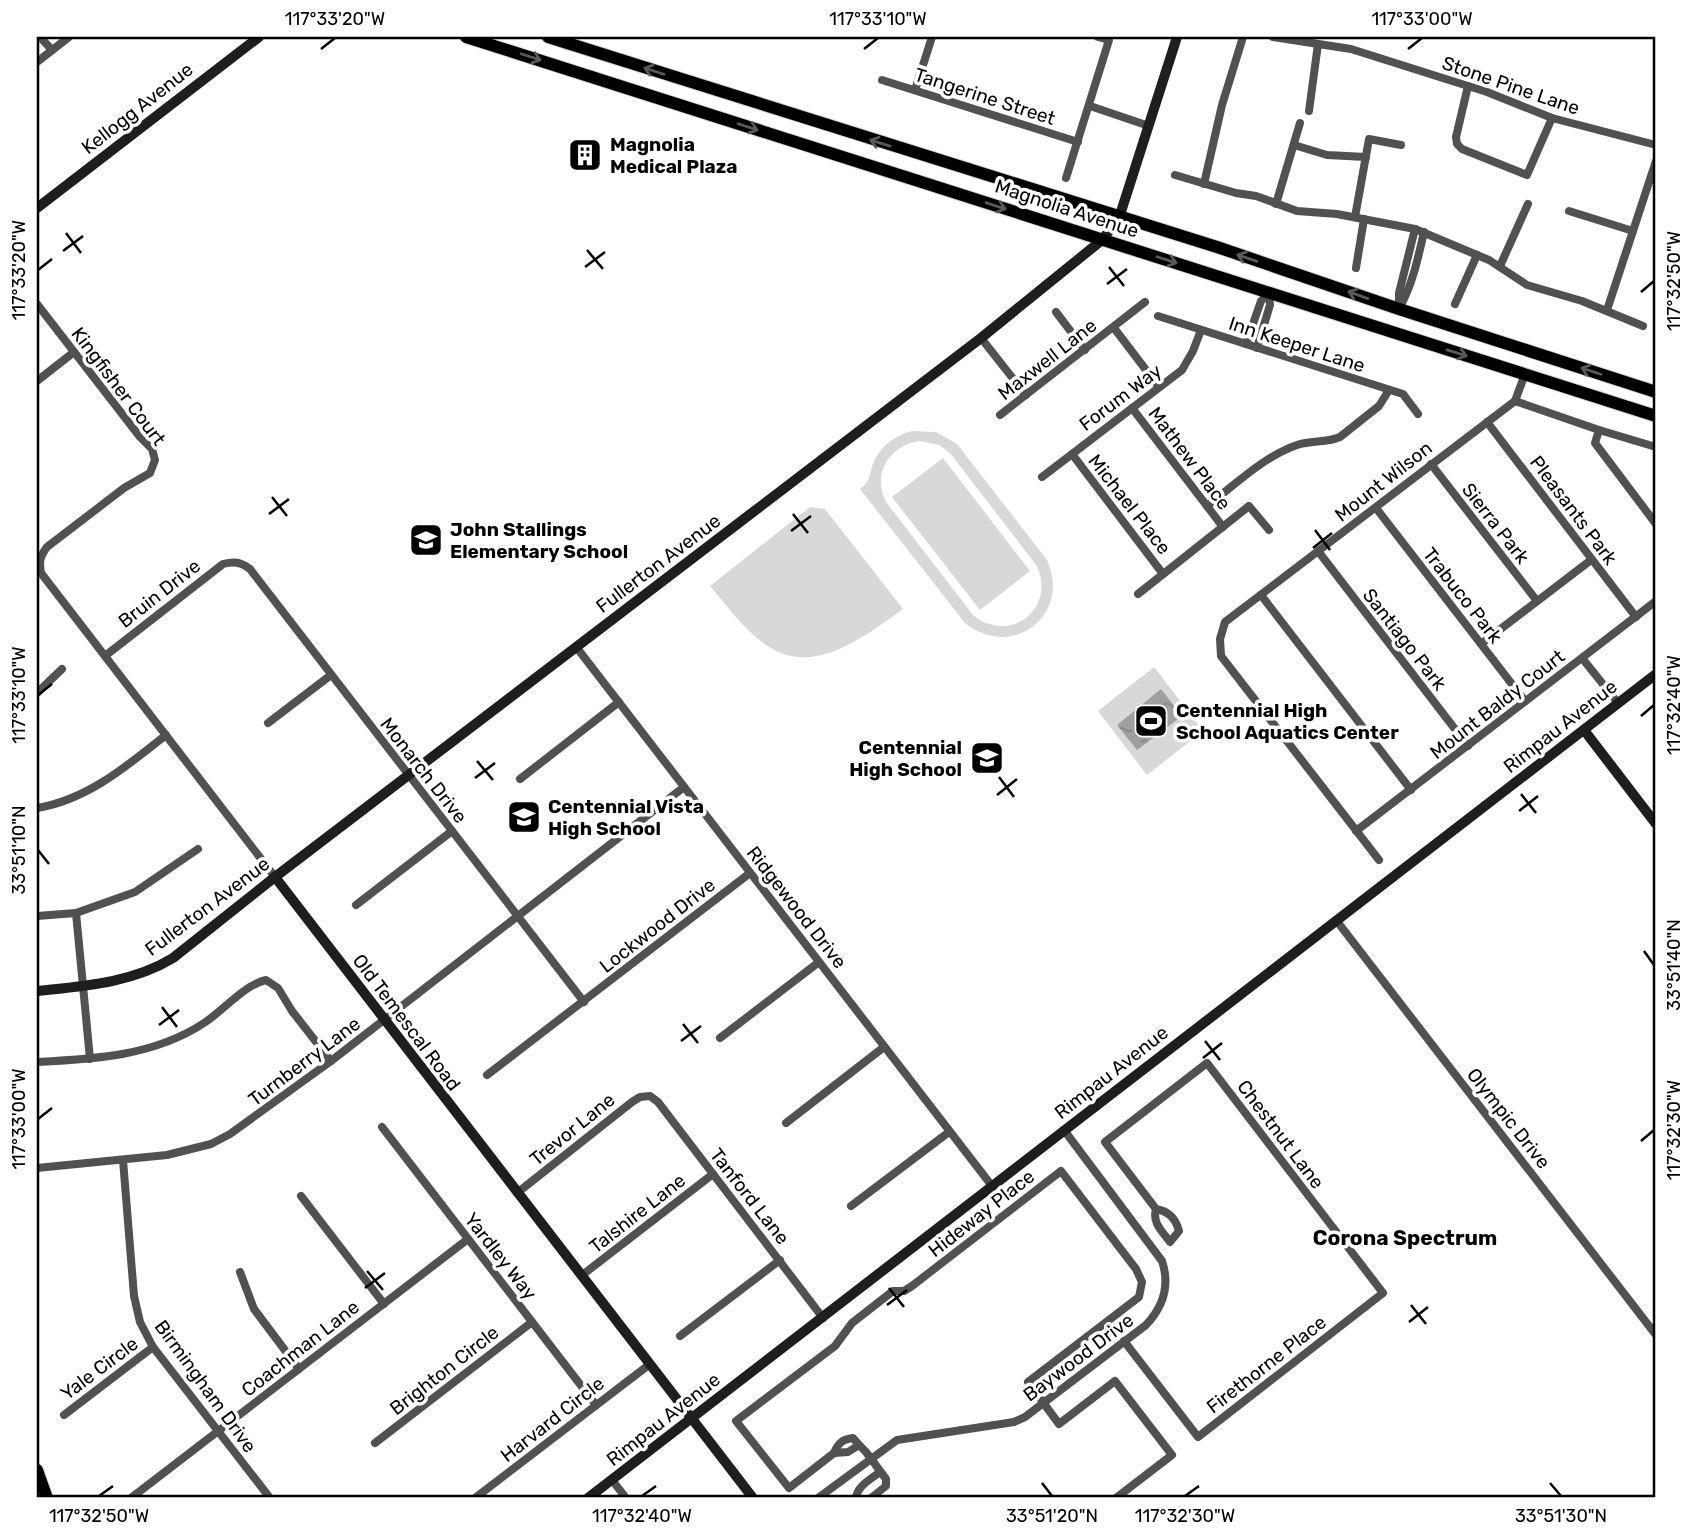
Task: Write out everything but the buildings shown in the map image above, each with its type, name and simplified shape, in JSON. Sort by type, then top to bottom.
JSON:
[{"type":"main road","name":"Kellogg Avenue","points":[[37,208],[259,37]]},
{"type":"main road","name":"Magnolia Avenue","points":[[466,37],[1656,416]]},
{"type":"main road","name":"Magnolia Avenue","points":[[548,37],[1277,268],[1656,392]]},
{"type":"main road","name":"Fullerton Avenue","points":[[37,991],[83,986],[138,975],[173,958],[275,877],[981,338],[1102,240],[1119,218],[1177,37]]},
{"type":"main road","points":[[613,84],[620,60]]},
{"type":"main road","points":[[937,187],[945,163]]},
{"type":"main road","points":[[1269,293],[1277,268]]},
{"type":"main road","points":[[1392,333],[1399,309]]},
{"type":"main road","name":"Rimpau Avenue","points":[[588,1498],[1656,674]]},
{"type":"main road","points":[[1584,730],[1656,824]]},
{"type":"main road","name":"Old Temescal Road","points":[[275,877],[753,1498]]},
{"type":"main road","points":[[37,1470],[47,1498]]},
{"type":"street","points":[[40,37],[52,50]]},
{"type":"street","points":[[37,62],[69,37]]},
{"type":"street","points":[[915,90],[932,37]]},
{"type":"street","points":[[1066,178],[1109,40],[1098,37]]},
{"type":"street","points":[[1204,184],[1222,105],[1243,37]]},
{"type":"street","name":"Stone Pine Lane","points":[[1273,37],[1351,49],[1468,86],[1552,118],[1656,145]]},
{"type":"street","points":[[1309,111],[1318,44]]},
{"type":"street","name":"Tangerine Street","points":[[882,80],[1078,142]]},
{"type":"street","points":[[1468,86],[1456,137],[1457,144],[1462,149],[1527,175],[1552,118]]},
{"type":"street","points":[[1090,106],[1149,126]]},
{"type":"street","points":[[1276,204],[1300,123]]},
{"type":"street","points":[[1355,217],[1369,139],[1401,145]]},
{"type":"street","points":[[1294,145],[1327,155],[1366,157]]},
{"type":"street","points":[[1607,310],[1656,161]]},
{"type":"street","points":[[1175,175],[1297,211],[1355,217],[1420,230],[1500,266],[1527,285],[1607,310],[1643,326]]},
{"type":"street","points":[[1500,266],[1528,204]]},
{"type":"street","points":[[1569,211],[1633,231]]},
{"type":"street","points":[[1356,268],[1364,219]]},
{"type":"street","points":[[1399,309],[1416,269],[1420,230]]},
{"type":"street","points":[[1455,304],[1477,255]]},
{"type":"street","points":[[1247,344],[1261,301],[1269,293]]},
{"type":"street","points":[[1257,348],[1270,305],[1269,293]]},
{"type":"street","points":[[1145,302],[1114,328],[1159,387]]},
{"type":"street","name":"Kingfisher Court","points":[[37,304],[140,438],[152,449],[155,460],[150,472],[124,488],[47,547],[39,564]]},
{"type":"street","points":[[1056,312],[1085,350]]},
{"type":"street","name":"Inn Keeper Lane","points":[[1158,316],[1403,394],[1418,414]]},
{"type":"street","name":"Maxwell Lane","points":[[1000,415],[1114,328]]},
{"type":"street","name":"Forum Way","points":[[1042,477],[1182,370],[1201,330]]},
{"type":"street","points":[[981,338],[1026,396]]},
{"type":"street","points":[[37,381],[74,352]]},
{"type":"street","points":[[1525,374],[1515,401],[1656,447]]},
{"type":"street","points":[[1207,506],[1274,455],[1299,444],[1340,437],[1379,406],[1389,390]]},
{"type":"street","name":"Mount Wilson","points":[[1356,831],[1221,656],[1221,635],[1225,622],[1515,401]]},
{"type":"street","name":"Mathew Place","points":[[1132,408],[1223,527]]},
{"type":"street","name":"Pleasants Park","points":[[1487,422],[1636,617]]},
{"type":"street","points":[[1599,430],[1595,443],[1656,524]]},
{"type":"street","name":"Michael Place","points":[[1072,454],[1163,574]]},
{"type":"street","name":"Sierra Park","points":[[1431,464],[1536,601]]},
{"type":"street","points":[[1138,594],[1250,506],[1269,530]]},
{"type":"street","name":"Trabuco Park","points":[[1376,508],[1525,701]]},
{"type":"street","name":"Santiago Park","points":[[1318,551],[1468,746]]},
{"type":"street","points":[[1481,644],[1591,560]]},
{"type":"street","name":"Bruin Drive","points":[[105,656],[223,564],[236,562]]},
{"type":"street","name":"Monarch Drive","points":[[236,562],[250,569],[584,1002]]},
{"type":"street","name":"Old Temescal Road","points":[[39,564],[41,573],[275,877]]},
{"type":"street","points":[[1261,595],[1411,790]]},
{"type":"street","name":"Mount Baldy Court","points":[[1356,831],[1656,601]]},
{"type":"street","name":"Ridgewood Drive","points":[[577,648],[992,1186]]},
{"type":"street","points":[[1583,658],[1618,703]]},
{"type":"street","points":[[37,692],[62,669]]},
{"type":"street","points":[[268,723],[331,675]]},
{"type":"street","points":[[520,779],[619,702]]},
{"type":"street","points":[[37,808],[82,794],[166,735]]},
{"type":"street","name":"Turnberry Lane","points":[[37,1168],[167,1155],[211,1144],[248,1122],[331,1061],[684,787]]},
{"type":"street","points":[[356,905],[452,831]]},
{"type":"street","points":[[1356,831],[1379,860]]},
{"type":"street","points":[[37,916],[76,913],[135,892],[198,849]]},
{"type":"street","name":"Lockwood Drive","points":[[487,1075],[750,873]]},
{"type":"street","points":[[76,913],[90,1059]]},
{"type":"street","name":"Olympic Drive","points":[[1336,920],[1656,1335]]},
{"type":"street","points":[[720,1038],[818,962]]},
{"type":"street","points":[[37,1062],[131,1054],[181,1036],[203,1024],[253,983],[266,980],[278,988],[292,1011],[331,1061]]},
{"type":"street","points":[[786,1123],[884,1047]]},
{"type":"street","name":"Chestnut Lane","points":[[1156,1209],[1154,1216],[1157,1224],[1170,1242],[1179,1231],[1177,1226],[1164,1210],[1156,1209],[1105,1142],[1207,1063],[1383,1293]]},
{"type":"street","name":"Trevor Lane","points":[[517,1193],[632,1102],[640,1097],[650,1096]]},
{"type":"street","name":"Tanford Lane","points":[[650,1096],[658,1102],[823,1318]]},
{"type":"street","name":"Yardley Way","points":[[382,1127],[596,1405]]},
{"type":"street","name":"Baywood Drive","points":[[818,1498],[897,1440],[1014,1422],[1026,1417],[1146,1325],[1161,1303],[1166,1277],[1156,1250],[1064,1130]]},
{"type":"street","points":[[852,1206],[949,1132]]},
{"type":"street","name":"Birmingham Drive","points":[[123,1160],[134,1296],[140,1322],[153,1347],[270,1498]]},
{"type":"street","name":"Hideway Place","points":[[834,1454],[789,1488],[736,1421],[835,1346],[852,1323],[893,1291],[904,1291],[912,1286],[1061,1171],[1136,1269],[1142,1286],[1139,1297],[1028,1382],[1044,1404]]},
{"type":"street","name":"Talshire Lane","points":[[581,1276],[713,1174]]},
{"type":"street","points":[[301,1196],[384,1304]]},
{"type":"street","name":"Coachman Lane","points":[[131,1498],[468,1239]]},
{"type":"street","points":[[1156,1250],[1170,1242]]},
{"type":"street","points":[[680,1336],[780,1260]]},
{"type":"street","points":[[240,1272],[254,1309],[299,1369]]},
{"type":"street","name":"Firethorne Place","points":[[1124,1341],[1198,1437],[1383,1293]]},
{"type":"street","name":"Brighton Circle","points":[[375,1443],[532,1322]]},
{"type":"street","name":"Yale Circle","points":[[64,1415],[153,1347]]},
{"type":"street","name":"Harvard Circle","points":[[475,1498],[650,1364]]},
{"type":"street","points":[[1044,1404],[1059,1424],[1115,1381],[1172,1455],[1116,1498]]},
{"type":"street","points":[[859,1445],[848,1452],[834,1454],[836,1447],[845,1439],[853,1438],[859,1445],[870,1458],[886,1479],[886,1486],[871,1498]]},
{"type":"street","points":[[856,1498],[861,1486],[880,1472]]},
{"type":"street","points":[[612,1480],[626,1498]]},
{"type":"shaded area","points":[[936,432],[957,444],[1047,560],[1053,580],[1051,598],[1044,614],[1033,626],[1018,634],[1001,637],[983,633],[965,623],[860,489],[868,480],[880,452],[888,443],[905,433]],"holes":[[[920,441],[939,445],[950,453],[1037,566],[1041,582],[1040,596],[1035,608],[1026,618],[1015,624],[1001,626],[987,623],[973,615],[886,502],[882,492],[882,471],[892,455],[900,448]]]},
{"type":"shaded area","points":[[943,458],[1030,571],[980,610],[892,497]]},
{"type":"shaded area","points":[[810,507],[825,509],[903,609],[858,640],[823,655],[806,657],[788,655],[762,642],[710,586]]},
{"type":"shaded area","name":"Centennial High School Aquatics Center","points":[[1154,667],[1203,731],[1147,775],[1098,711]]},
{"type":"water","points":[[1161,689],[1182,716],[1137,750],[1117,725]]},
{"type":"place","name":"Magnolia Medical Plaza","points":[[585,155]]},
{"type":"place","name":"John Stallings Elementary School","points":[[426,540]]},
{"type":"place","name":"Centennial High School Aquatics Center","points":[[1151,721]]},
{"type":"place","name":"Centennial High School","points":[[987,758]]},
{"type":"place","name":"Centennial Vista High School","points":[[524,817]]},
{"type":"district","name":"Corona Spectrum","points":[[1405,1238]]}]
